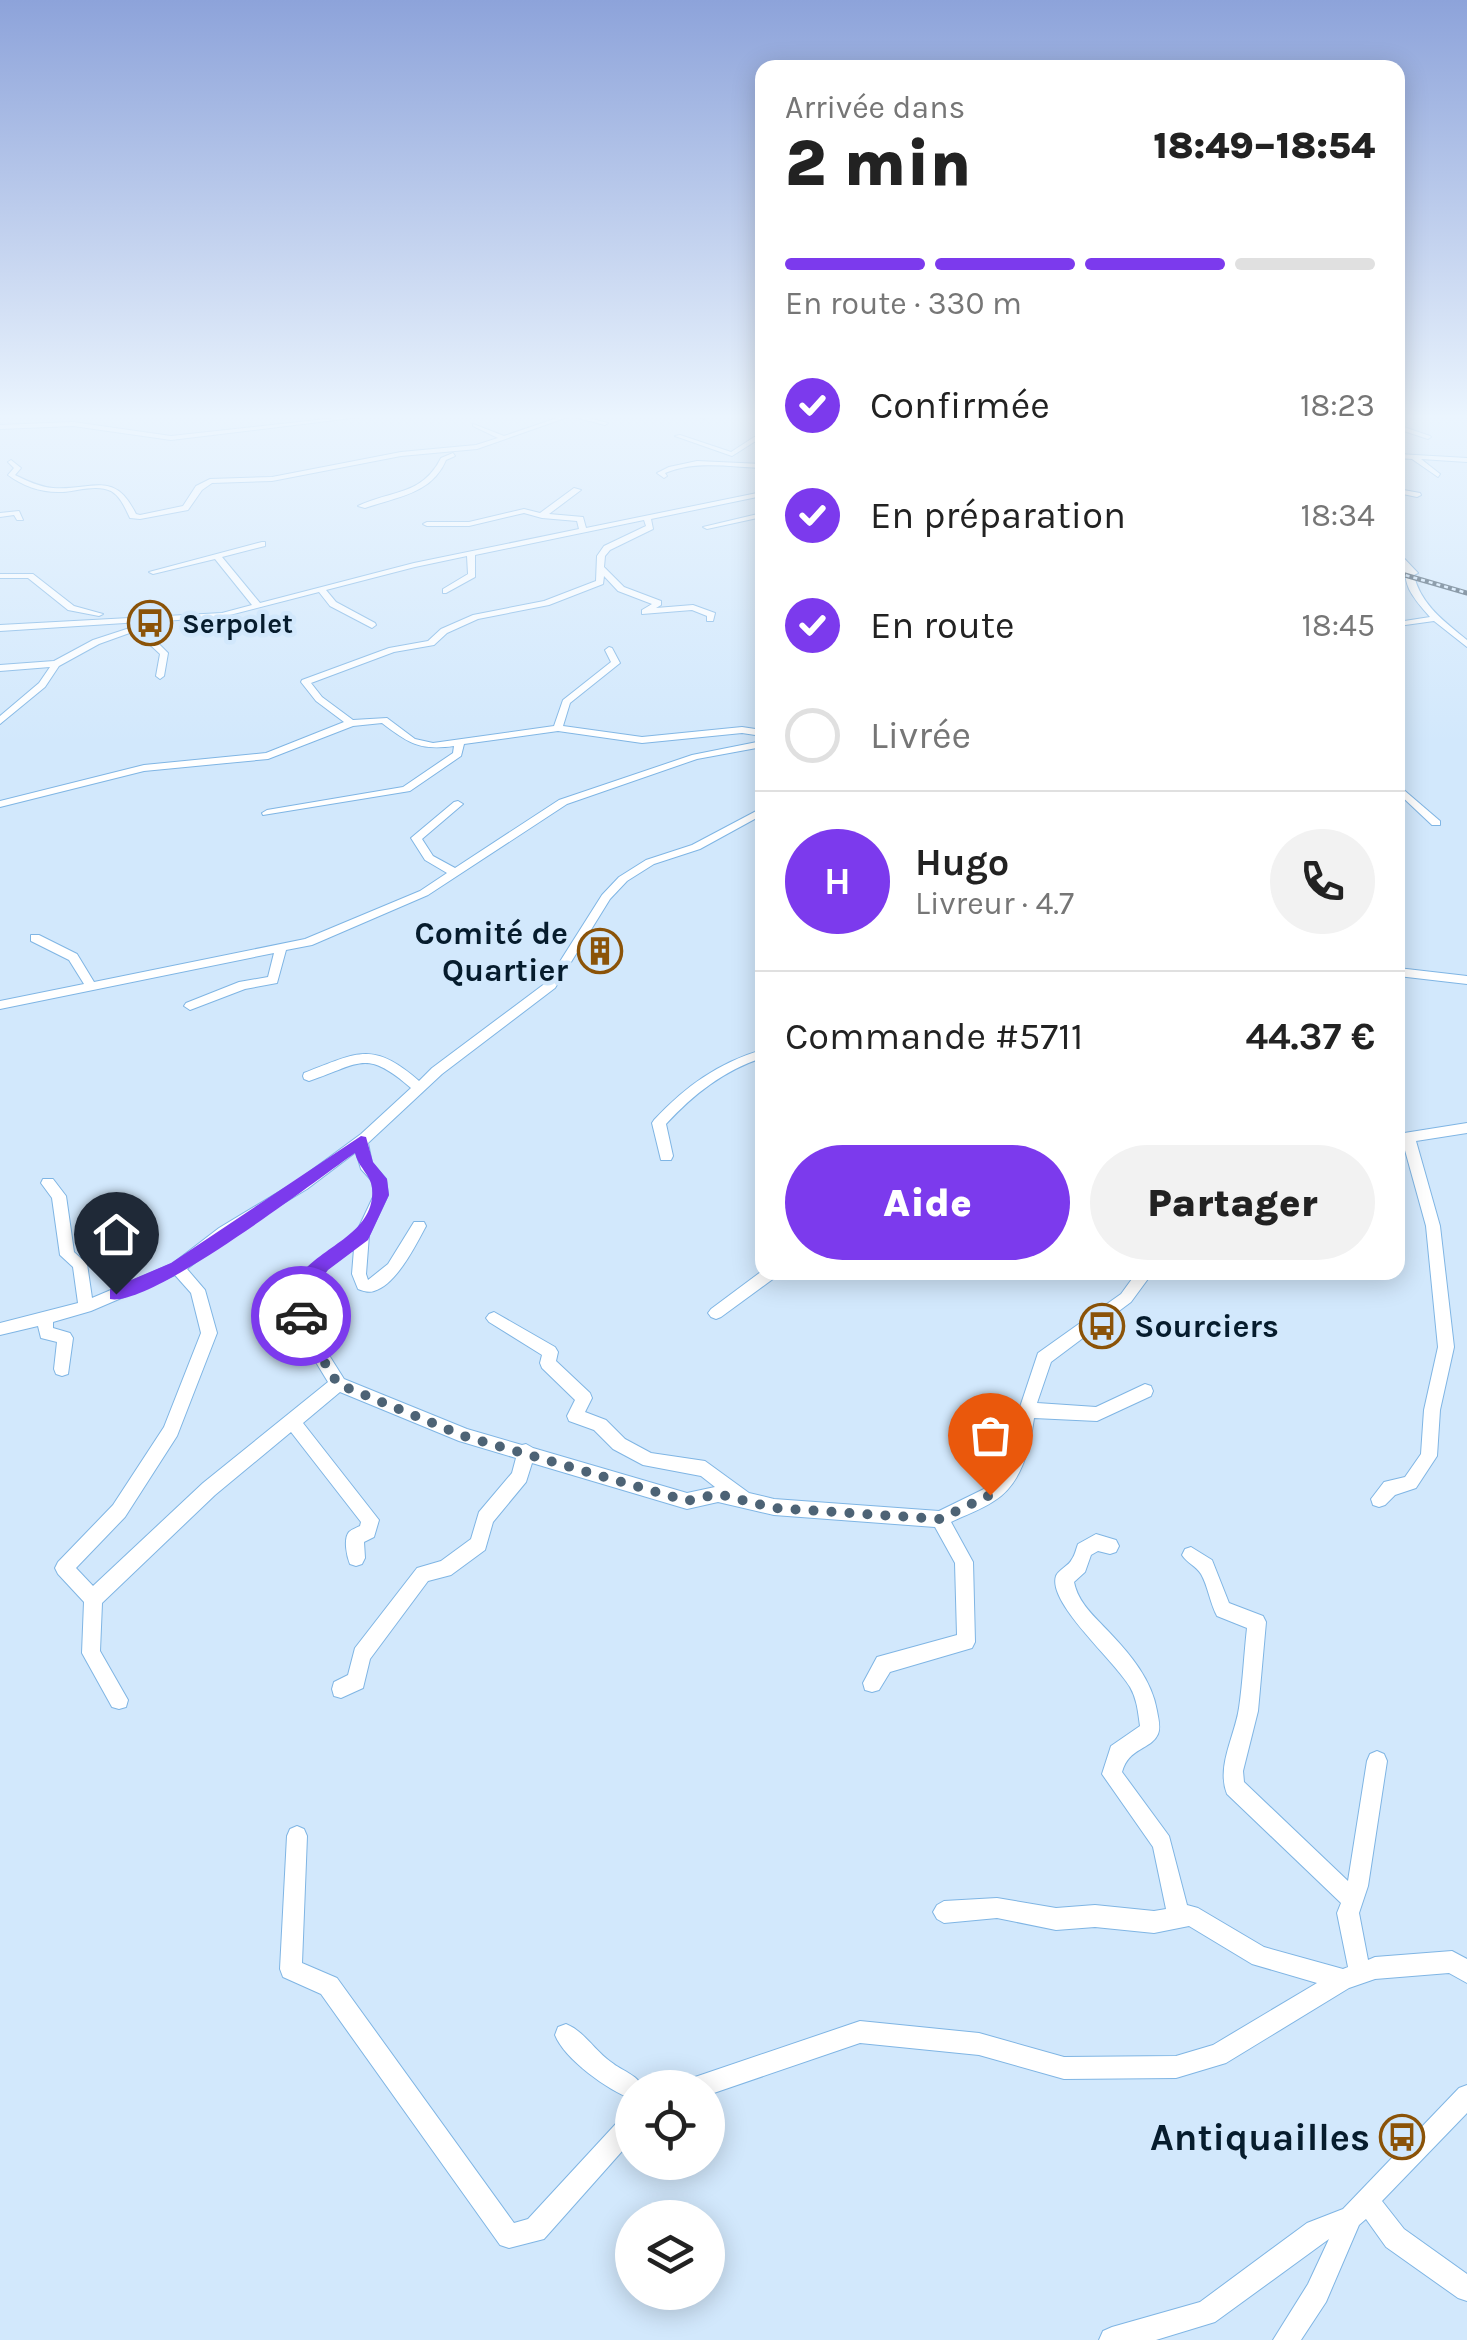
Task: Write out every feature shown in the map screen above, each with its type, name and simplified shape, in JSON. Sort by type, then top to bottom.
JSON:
[{"type":"street","points":[[582,526],[583,531]]},
{"type":"street","points":[[0,668],[56,664],[107,637],[160,622],[258,606],[603,526]]},
{"type":"street","points":[[352,723],[319,699],[305,682],[392,650],[417,648],[486,614],[558,599],[600,582],[601,556],[607,548],[650,526]]},
{"type":"street","points":[[153,572],[262,544]]},
{"type":"street","points":[[446,591],[472,575],[471,555]]},
{"type":"street","points":[[217,556],[258,606]]},
{"type":"street","points":[[1405,564],[1409,581],[1436,618],[1467,644]]},
{"type":"street","points":[[602,568],[621,589],[658,602],[646,612],[693,607],[712,616],[710,619]]},
{"type":"street","points":[[0,576],[30,576],[62,603],[80,612],[109,614],[110,620]]},
{"type":"street","points":[[321,590],[333,604],[372,626]]},
{"type":"street","points":[[1405,623],[1436,618]]},
{"type":"street","points":[[0,625],[28,628],[110,620],[160,622]]},
{"type":"street","points":[[160,622],[150,641],[164,653],[160,676]]},
{"type":"street","points":[[558,728],[566,702],[616,663],[609,650]]},
{"type":"street","points":[[0,721],[42,686],[56,664]]},
{"type":"street","points":[[0,804],[144,768],[268,756],[352,723],[384,720],[423,746],[558,728],[642,740],[755,732]]},
{"type":"street","points":[[266,813],[300,804],[358,801],[406,789],[458,754],[459,744]]},
{"type":"street","points":[[0,1006],[280,948],[388,910],[455,873],[562,802],[681,761],[755,745]]},
{"type":"street","points":[[1405,794],[1436,823]]},
{"type":"street","points":[[455,873],[429,858],[416,838],[458,804]]},
{"type":"street","points":[[0,1329],[86,1307],[177,1268],[361,1142],[419,1088],[551,985],[606,897],[623,879],[755,814]]},
{"type":"street","points":[[35,938],[73,957],[90,986]]},
{"type":"street","points":[[190,1006],[244,984],[274,980],[280,948]]},
{"type":"street","points":[[1405,973],[1467,980]]},
{"type":"street","points":[[309,1076],[373,1056],[386,1058],[419,1088]]},
{"type":"street","points":[[666,1156],[660,1124],[689,1089],[731,1062],[755,1056]]},
{"type":"street","points":[[1405,1139],[1467,1128]]},
{"type":"street","points":[[361,1142],[366,1165],[379,1179],[381,1195],[362,1235],[359,1274],[363,1286],[372,1286],[393,1268],[419,1226]]},
{"type":"street","points":[[1379,1499],[1390,1488],[1410,1483],[1429,1456],[1432,1410],[1446,1347],[1433,1226],[1405,1145]]},
{"type":"street","points":[[48,1184],[59,1196],[67,1255],[80,1264],[86,1307]]},
{"type":"street","points":[[362,1235],[322,1265],[300,1293],[302,1326],[338,1384],[464,1436],[687,1501],[718,1494],[774,1508],[940,1519],[990,1495],[1004,1481],[1021,1450],[1026,1410],[1044,1358],[1126,1298],[1140,1280]]},
{"type":"street","points":[[93,1599],[64,1568],[119,1512],[171,1430],[209,1334],[198,1290],[177,1268]]},
{"type":"street","points":[[716,1313],[761,1280]]},
{"type":"street","points":[[45,1316],[46,1333],[65,1338],[62,1369]]},
{"type":"street","points":[[494,1318],[550,1352],[548,1363],[584,1398],[575,1416],[600,1426],[619,1444],[649,1460],[705,1469],[748,1501]]},
{"type":"street","points":[[119,1700],[90,1653],[93,1599],[209,1489],[294,1424],[338,1384]]},
{"type":"street","points":[[1026,1410],[1097,1414],[1145,1392]]},
{"type":"street","points":[[294,1424],[370,1520],[368,1531],[355,1538],[356,1558]]},
{"type":"street","points":[[341,1689],[356,1681],[362,1654],[423,1574],[445,1568],[479,1544],[485,1518],[520,1477],[526,1451]]},
{"type":"street","points":[[872,1683],[884,1664],[966,1642],[964,1562],[940,1519]]},
{"type":"street","points":[[1110,1546],[1096,1542],[1084,1550],[1079,1566],[1064,1579],[1064,1587],[1083,1617],[1140,1679],[1151,1709],[1150,1730],[1118,1753],[1112,1774],[1162,1843],[1179,1918]]},
{"type":"street","points":[[1191,1555],[1205,1561],[1214,1575],[1223,1610],[1257,1622],[1248,1711],[1233,1771],[1234,1787],[1337,1880],[1352,1900]]},
{"type":"street","points":[[1352,1977],[1349,1922],[1377,1761]]},
{"type":"street","points":[[297,1836],[291,1969],[329,1986],[509,2236],[535,2230],[615,2142]]},
{"type":"street","points":[[944,1912],[997,1908],[1056,1919],[1095,1916],[1154,1922],[1190,1916],[1260,1956],[1352,1977]]},
{"type":"street","points":[[725,2078],[860,2032],[978,2044],[1064,2068],[1176,2066],[1218,2055],[1352,1977],[1375,1968],[1452,1962],[1467,1972]]},
{"type":"street","points":[[566,2036],[615,2078]]},
{"type":"street","points":[[1286,2340],[1317,2293],[1359,2208],[1467,2096]]},
{"type":"street","points":[[1359,2208],[1467,2289]]},
{"type":"street","points":[[1112,2340],[1206,2314],[1316,2232],[1359,2208]]},
{"type":"railway","points":[[1405,575],[1467,593]]},
{"type":"way so far","points":[[301,1316],[302,1326],[338,1384],[464,1436],[687,1501],[718,1494],[774,1508],[940,1519],[990,1495]]},
{"type":"place","name":"Serpolet","points":[[150,623]]},
{"type":"place","name":"Comité de Quartier","points":[[600,951]]},
{"type":"place","name":"Sourciers","points":[[1102,1326]]},
{"type":"place","name":"Antiquailles","points":[[1402,2137]]},
{"type":"route","points":[[116,1294],[177,1268],[224,1232],[302,1185],[361,1142],[366,1165],[379,1179],[381,1195],[362,1235],[322,1265],[300,1293],[301,1316]]}]
